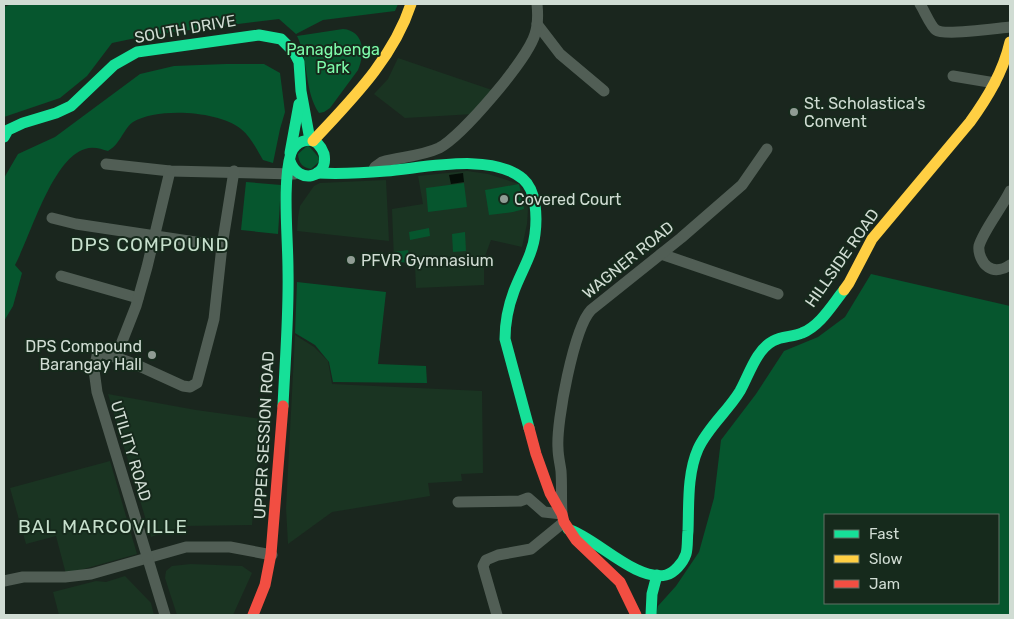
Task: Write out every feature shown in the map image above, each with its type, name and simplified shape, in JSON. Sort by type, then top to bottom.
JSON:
[{"type":"main road","points":[[317,146],[391,47],[404,26],[411,4]]},
{"type":"main road","name":"SOUTH DRIVE","points":[[4,137],[8,130],[23,123],[56,114],[71,106],[114,65],[125,57],[137,52],[259,35],[281,39],[294,52],[299,62],[302,92],[317,146]]},
{"type":"main road","name":"HILLSIDE ROAD","points":[[657,575],[674,571],[684,559],[690,482],[694,455],[700,442],[732,402],[761,352],[772,341],[808,330],[821,319],[849,283],[872,239],[970,122],[995,83],[1008,52],[1010,42]]},
{"type":"main road","name":"SOUTH DRIVE","points":[[290,157],[302,92]]},
{"type":"main road","points":[[290,157],[298,143],[317,146],[337,165],[358,172]]},
{"type":"main road","points":[[311,178],[324,165],[317,146]]},
{"type":"main road","name":"UPPER SESSION ROAD","points":[[253,615],[266,585],[272,555],[282,418],[288,253],[286,227],[294,174],[290,157]]},
{"type":"main road","points":[[294,174],[311,178],[358,172],[466,164],[489,166],[514,173],[523,179],[530,190],[534,202],[536,230],[533,245],[509,300],[505,319],[505,339],[538,462],[550,493],[565,521],[586,550],[620,582],[636,615]]},
{"type":"main road","name":"UPPER SESSION ROAD","points":[[288,253],[297,203]]},
{"type":"main road","points":[[565,521],[631,567],[657,575],[652,594],[651,615]]},
{"type":"street","points":[[373,171],[375,166],[382,162],[439,147],[467,124],[518,64],[530,45],[535,35],[537,24],[537,4]]},
{"type":"street","points":[[920,4],[934,29],[940,32],[973,32],[1010,27]]},
{"type":"street","points":[[537,24],[560,54],[604,90]]},
{"type":"street","points":[[953,76],[995,83]]},
{"type":"street","name":"WAGNER ROAD","points":[[565,521],[558,447],[560,419],[571,364],[583,322],[592,310],[742,185],[767,149]]},
{"type":"street","points":[[106,164],[170,171],[294,174]]},
{"type":"street","points":[[170,171],[156,236],[138,298],[116,357],[183,386],[190,387],[197,383],[214,319],[222,246],[234,172]]},
{"type":"street","points":[[1010,191],[982,238],[979,251],[983,262],[993,269],[999,270],[1010,266]]},
{"type":"street","points":[[52,218],[76,224],[222,246]]},
{"type":"street","points":[[661,254],[778,294]]},
{"type":"street","points":[[61,276],[138,298]]},
{"type":"street","name":"UTILITY ROAD","points":[[116,357],[98,352],[94,370],[95,385],[165,615]]},
{"type":"street","points":[[458,502],[520,500],[528,498],[544,512],[565,521],[531,549],[498,555],[486,560],[483,566],[498,615]]},
{"type":"street","points":[[4,581],[23,577],[83,575],[148,558],[173,549],[202,546],[230,547],[272,555]]},
{"type":"shaded area","points":[[398,58],[492,90],[474,114],[405,118],[374,94],[388,79]]},
{"type":"shaded area","points":[[467,171],[488,174],[519,184],[528,209],[522,247],[491,240],[484,259],[484,285],[416,288],[415,265],[394,261],[392,209],[423,204],[418,176]]},
{"type":"shaded area","points":[[463,173],[464,182],[451,184],[449,175]]},
{"type":"shaded area","points":[[386,180],[389,241],[297,231],[300,206],[314,186],[320,183]]},
{"type":"shaded area","points":[[295,335],[314,347],[328,361],[332,384],[482,391],[483,473],[461,474],[462,481],[428,483],[430,496],[332,512],[288,544],[286,508]]},
{"type":"shaded area","points":[[108,394],[196,410],[262,419],[252,525],[183,526],[151,537]]},
{"type":"shaded area","points":[[110,461],[137,554],[66,574],[56,536],[26,544],[10,488]]},
{"type":"shaded area","points":[[191,564],[242,566],[252,573],[233,615],[177,615],[165,578],[166,571],[172,566]]},
{"type":"shaded area","points":[[125,576],[151,603],[154,615],[59,615],[53,592],[96,581],[106,582]]},
{"type":"green space","points":[[12,4],[398,4],[395,11],[323,20],[296,34],[279,19],[150,35],[112,43],[87,76],[60,98],[4,117],[4,7]]},
{"type":"green space","name":"Panagbenga Park","points":[[343,29],[356,34],[359,39],[362,51],[360,64],[358,70],[330,108],[319,113],[311,95],[301,45],[297,36]]},
{"type":"green space","points":[[264,64],[280,73],[285,112],[273,163],[263,160],[248,136],[231,123],[218,118],[188,113],[157,114],[144,117],[133,122],[108,151],[88,148],[73,156],[62,167],[53,182],[15,265],[22,273],[13,306],[4,321],[4,178],[18,154],[55,137],[140,74],[174,66]]},
{"type":"green space","points":[[308,145],[321,160],[311,169],[302,164],[298,154]]},
{"type":"green space","points":[[246,182],[281,185],[278,234],[241,230]]},
{"type":"green space","points":[[464,183],[467,207],[428,212],[426,188]]},
{"type":"green space","name":"Covered Court","points":[[519,184],[524,209],[489,215],[485,190]]},
{"type":"green space","points":[[429,228],[430,236],[410,240],[409,232]]},
{"type":"green space","points":[[465,232],[466,251],[453,252],[452,234]]},
{"type":"green space","points":[[408,250],[409,256],[416,264],[394,261],[394,252]]},
{"type":"green space","points":[[871,274],[1010,306],[1010,615],[656,615],[658,606],[676,586],[699,552],[714,498],[721,440],[756,394],[784,351],[818,337],[845,317]]},
{"type":"green space","points":[[297,282],[386,292],[378,364],[426,366],[427,383],[333,382],[329,362],[315,345],[295,333]]},
{"type":"traffic: fast","points":[[4,137],[8,130],[23,123],[56,113],[71,106],[114,65],[137,52],[259,35],[281,39],[294,52],[299,62],[301,91],[310,140]]},
{"type":"traffic: fast","points":[[290,153],[299,104]]},
{"type":"traffic: fast","points":[[283,406],[288,304],[286,195],[288,165],[293,149],[303,141],[311,140],[318,144],[324,154],[322,169],[312,176],[299,173],[294,169],[290,161]]},
{"type":"traffic: fast","points":[[317,173],[369,172],[438,165],[476,164],[493,166],[509,171],[528,184],[535,205],[534,241],[510,303],[505,339],[529,428]]},
{"type":"traffic: fast","points":[[568,529],[642,572],[666,575],[675,570],[683,561],[687,551],[690,479],[694,459],[702,441],[740,391],[762,350],[773,341],[808,330],[825,314],[844,290]]},
{"type":"traffic: fast","points":[[651,615],[652,594],[657,575]]},
{"type":"traffic: slow","points":[[313,141],[370,78],[393,43],[411,4]]},
{"type":"traffic: slow","points":[[844,290],[872,239],[977,113],[999,74],[1010,42]]},
{"type":"traffic: jam","points":[[253,615],[265,585],[271,554],[283,406]]},
{"type":"traffic: jam","points":[[529,428],[550,493],[562,514],[564,522],[576,540],[620,582],[636,615]]},
{"type":"place","name":"St. Scholastica's Convent","points":[[794,112]]},
{"type":"place","name":"Covered Court","points":[[504,199]]},
{"type":"place","name":"PFVR Gymnasium","points":[[351,260]]},
{"type":"place","name":"DPS Compound Barangay Hall","points":[[152,355]]},
{"type":"district","name":"DPS COMPOUND","points":[[150,244]]},
{"type":"district","name":"BAL MARCOVILLE","points":[[103,526]]}]
